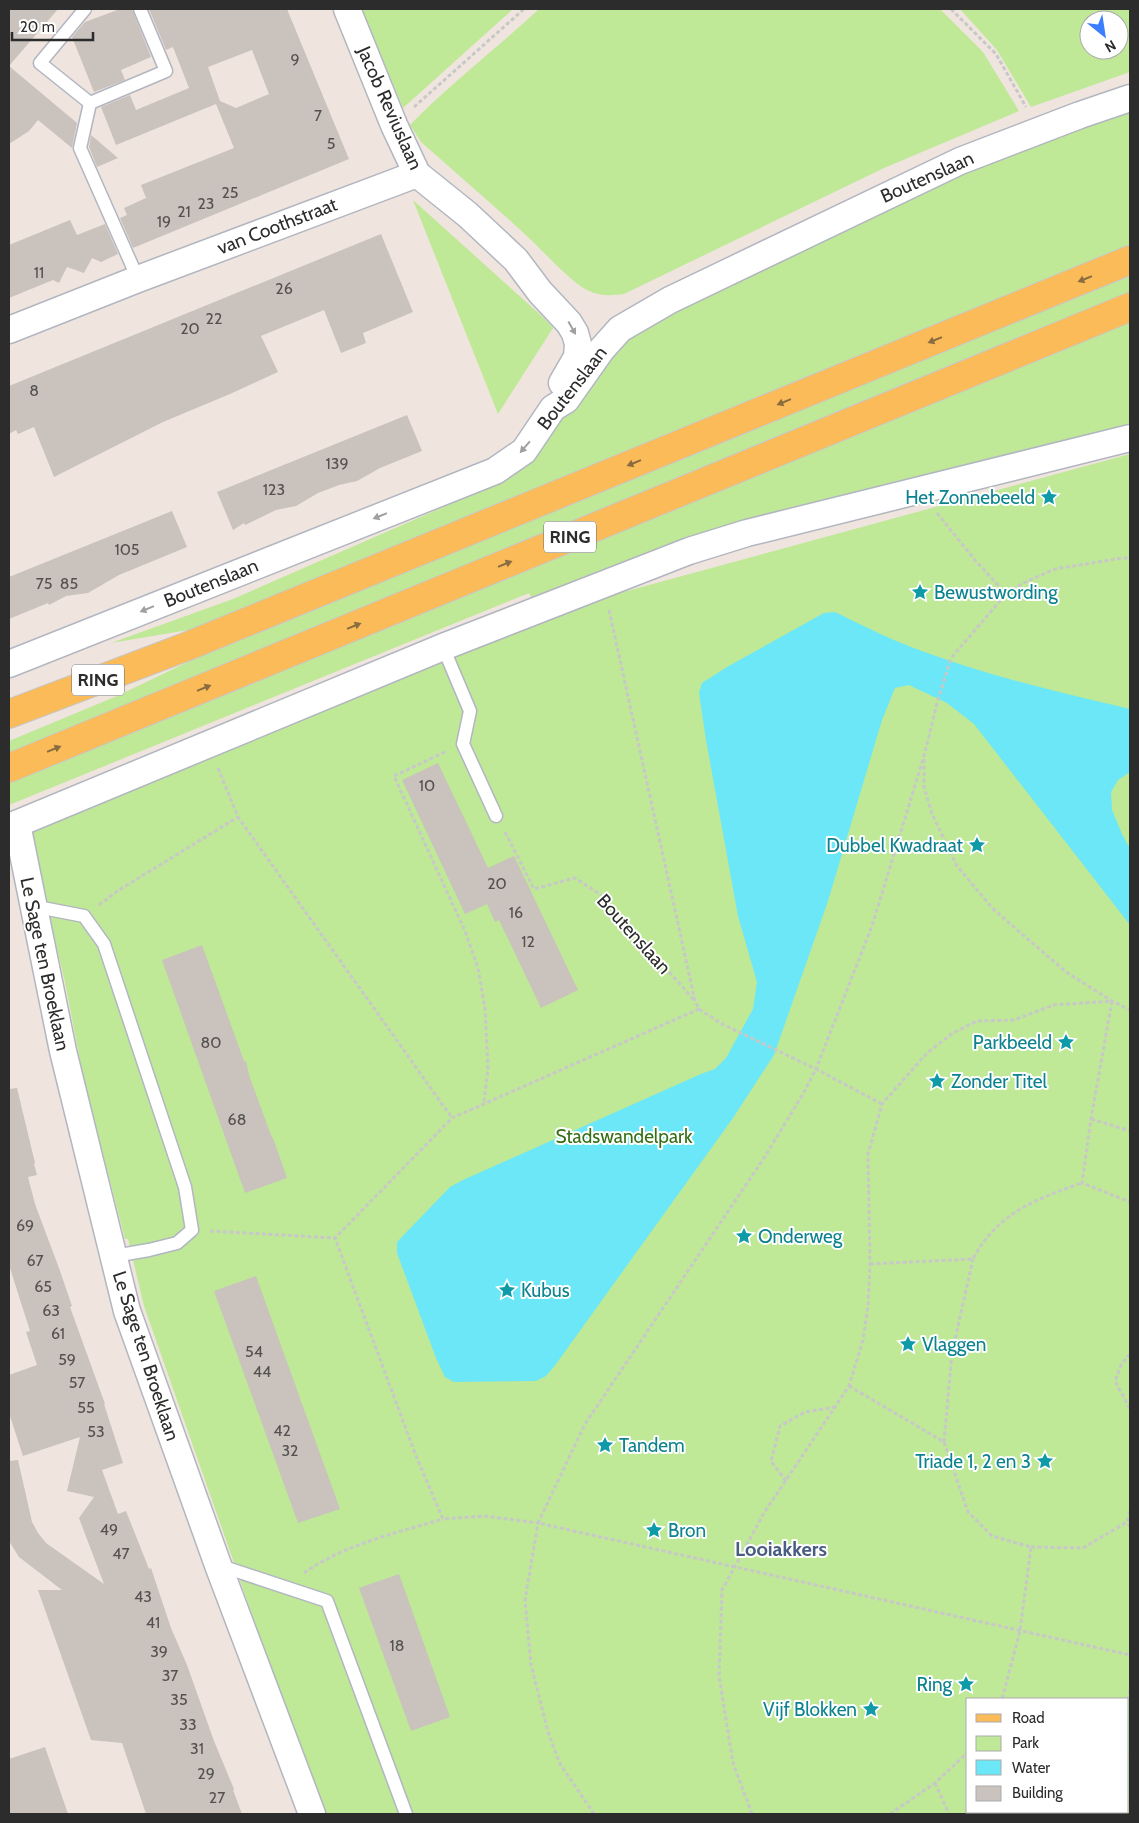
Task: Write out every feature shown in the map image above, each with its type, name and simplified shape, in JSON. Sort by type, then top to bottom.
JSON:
[{"type":"main road","name":"RING","points":[[9,714],[188,646],[1130,260]]},
{"type":"main road","name":"RING","points":[[9,768],[1130,307]]},
{"type":"street","name":"Jacob Reviuslaan","points":[[347,9],[394,125],[417,174],[468,215],[516,260],[540,292],[570,323],[578,344],[577,356],[556,393],[553,408]]},
{"type":"street","name":"Boutenslaan","points":[[9,664],[495,471],[524,450],[553,408],[566,400],[602,349],[620,329],[670,300],[960,161],[1130,98]]},
{"type":"street","name":"van Coothstraat","points":[[9,330],[138,279],[417,174]]},
{"type":"street","points":[[13,826],[444,648],[689,551],[747,533],[1130,438]]},
{"type":"street","name":"Le Sage ten Broeklaan","points":[[13,826],[63,1051],[127,1311],[218,1565],[312,1814]]},
{"type":"lane","points":[[85,9],[40,63],[90,103]]},
{"type":"lane","points":[[90,103],[166,71],[140,9]]},
{"type":"lane","points":[[90,103],[80,148],[138,279]]},
{"type":"lane","points":[[444,648],[470,711],[463,744],[496,816]]},
{"type":"lane","points":[[32,906],[84,916],[104,944],[185,1187],[192,1230],[177,1243],[114,1256]]},
{"type":"lane","points":[[218,1565],[327,1601],[406,1814]]},
{"type":"path","points":[[394,125],[524,9]]},
{"type":"path","points":[[952,9],[996,54],[1026,106],[1036,132]]},
{"type":"path","points":[[919,491],[1006,594]]},
{"type":"path","points":[[594,1814],[560,1764],[548,1732],[531,1665],[525,1600],[538,1523],[584,1424],[764,1158],[816,1069],[872,926],[924,756],[936,703],[951,658],[1006,594],[1023,584],[1055,569],[1130,558]]},
{"type":"path","points":[[603,585],[695,1001],[699,1009],[722,1024],[816,1069],[882,1104]]},
{"type":"path","points":[[463,744],[394,776],[465,931],[478,968],[485,1008],[488,1068],[484,1103]]},
{"type":"path","points":[[208,745],[238,816],[452,1118]]},
{"type":"path","points":[[924,756],[924,787],[932,814],[957,866],[993,909],[1066,972],[1130,1010]]},
{"type":"path","points":[[84,916],[119,890],[238,816]]},
{"type":"path","name":"Boutenslaan","points":[[496,816],[534,889],[575,878],[600,894],[695,1001]]},
{"type":"path","points":[[752,1814],[733,1763],[718,1676],[722,1590],[764,1513],[849,1386],[862,1340],[868,1305],[870,1264],[868,1154],[882,1104],[927,1052],[953,1033],[977,1022],[1014,1020],[1054,1005],[1112,1001]]},
{"type":"path","points":[[1082,1183],[1091,1119],[1112,1001]]},
{"type":"path","points":[[192,1230],[335,1238],[452,1118],[699,1009]]},
{"type":"path","points":[[1091,1119],[1130,1131]]},
{"type":"path","points":[[1130,1202],[1082,1183],[1039,1199],[1004,1220],[981,1244],[973,1259],[952,1353],[944,1442],[968,1512],[992,1536],[1031,1547],[1083,1548],[1127,1522],[1130,1511]]},
{"type":"path","points":[[335,1238],[416,1456],[442,1519]]},
{"type":"path","points":[[870,1264],[973,1259]]},
{"type":"path","points":[[1130,1354],[1121,1364],[1115,1381],[1130,1409]]},
{"type":"path","points":[[849,1386],[944,1442]]},
{"type":"path","points":[[786,1481],[771,1461],[780,1426],[806,1412],[835,1407]]},
{"type":"path","points":[[285,1586],[313,1566],[350,1548],[442,1519],[484,1516],[538,1523],[1130,1655]]},
{"type":"path","points":[[1127,1522],[1130,1526]]},
{"type":"path","points":[[1002,1698],[1020,1631],[1031,1547]]},
{"type":"path","points":[[890,1814],[936,1784],[966,1754]]},
{"type":"path","points":[[936,1784],[949,1814]]},
{"type":"green space","points":[[362,9],[513,9],[403,108]]},
{"type":"green space","points":[[539,9],[940,9],[983,52],[1019,111],[884,168],[624,294],[600,294],[587,290],[566,274],[517,227],[421,142],[410,125]]},
{"type":"green space","points":[[960,9],[1130,9],[1130,72],[1031,107],[997,50]]},
{"type":"green space","points":[[1130,109],[1130,247],[200,628],[111,643],[233,599],[512,477],[530,464],[606,354],[630,332],[902,197]]},
{"type":"green space","points":[[413,200],[553,328],[498,414]]},
{"type":"green space","points":[[1130,274],[1130,295],[9,754],[9,741],[117,696],[215,649]]},
{"type":"green space","points":[[1130,321],[1130,427],[534,603],[529,593],[9,805],[9,781]]},
{"type":"green space","name":"Stadswandelpark","points":[[1130,454],[1130,1814],[322,1814],[144,1306],[128,1239],[125,1239],[83,1076],[65,982],[26,820],[616,594]]},
{"type":"water","points":[[835,612],[901,643],[964,666],[1130,709],[1130,772],[1118,780],[1111,792],[1112,810],[1130,849],[1130,925],[974,724],[947,703],[909,685],[895,688],[882,720],[828,901],[774,1055],[733,1118],[546,1376],[536,1381],[454,1382],[445,1377],[436,1358],[397,1253],[397,1242],[450,1187],[715,1069],[726,1058],[753,1009],[757,982],[738,916],[699,693],[702,683],[727,667],[824,613]]},
{"type":"building","points":[[9,9],[58,9],[9,66]]},
{"type":"building","points":[[120,9],[132,9],[151,57],[121,70],[125,80],[94,92],[72,37],[85,22]]},
{"type":"building","points":[[149,9],[287,9],[349,159],[133,248],[120,218],[127,215],[124,208],[146,198],[141,185],[234,148],[216,104],[116,145],[101,107],[130,95],[136,110],[189,88],[173,47],[166,50]],"holes":[[[252,50],[269,94],[236,108],[220,101],[208,67]]]},
{"type":"building","points":[[9,66],[77,123],[72,148],[38,120],[29,131],[9,144]]},
{"type":"building","points":[[91,135],[118,158],[97,167],[89,147]]},
{"type":"building","points":[[70,220],[77,235],[105,224],[118,254],[101,262],[92,258],[84,273],[67,267],[59,283],[53,280],[9,298],[9,245]]},
{"type":"building","points":[[381,234],[413,312],[363,333],[366,343],[341,353],[324,310],[261,336],[278,372],[163,422],[54,477],[34,427],[18,434],[16,430],[9,434],[9,386]]},
{"type":"building","points":[[407,415],[422,451],[380,468],[357,481],[318,493],[296,506],[276,510],[245,525],[244,523],[233,530],[217,492]]},
{"type":"building","points":[[172,511],[187,547],[119,575],[88,593],[66,596],[49,605],[48,603],[9,619],[9,577]]},
{"type":"building","points":[[438,763],[488,868],[514,856],[578,990],[541,1008],[499,920],[495,922],[487,904],[465,914],[402,780]]},
{"type":"building","points":[[202,945],[244,1061],[246,1061],[249,1075],[287,1178],[245,1193],[162,960]]},
{"type":"building","points":[[17,1088],[37,1175],[28,1177],[35,1204],[72,1306],[70,1307],[105,1404],[123,1463],[102,1470],[118,1514],[126,1511],[149,1569],[151,1568],[171,1628],[187,1665],[242,1814],[146,1814],[122,1743],[91,1740],[38,1590],[62,1590],[19,1557],[9,1541],[9,1461],[18,1460],[32,1522],[38,1533],[46,1543],[104,1584],[79,1518],[94,1497],[67,1491],[80,1437],[23,1456],[9,1413],[9,1375],[37,1365],[26,1332],[30,1331],[9,1265],[9,1089]]},
{"type":"building","points":[[256,1276],[340,1509],[298,1523],[214,1291]]},
{"type":"building","points":[[399,1574],[450,1717],[411,1731],[359,1588]]},
{"type":"building","points":[[45,1747],[68,1814],[9,1814],[9,1759]]},
{"type":"place","name":"Het Zonnebeeld","points":[[1049,497]]},
{"type":"place","name":"Bewustwording","points":[[920,592]]},
{"type":"place","name":"Dubbel Kwadraat","points":[[977,845]]},
{"type":"place","name":"Parkbeeld","points":[[1066,1042]]},
{"type":"place","name":"Zonder Titel","points":[[937,1081]]},
{"type":"place","name":"Onderweg","points":[[744,1236]]},
{"type":"place","name":"Kubus","points":[[507,1290]]},
{"type":"place","name":"Vlaggen","points":[[908,1344]]},
{"type":"place","name":"Tandem","points":[[605,1445]]},
{"type":"place","name":"Triade 1, 2 en 3","points":[[1045,1461]]},
{"type":"place","name":"Bron","points":[[654,1530]]},
{"type":"place","name":"Ring","points":[[966,1684]]},
{"type":"place","name":"Vijf Blokken","points":[[871,1709]]},
{"type":"district","name":"Looiakkers","points":[[781,1549]]}]
